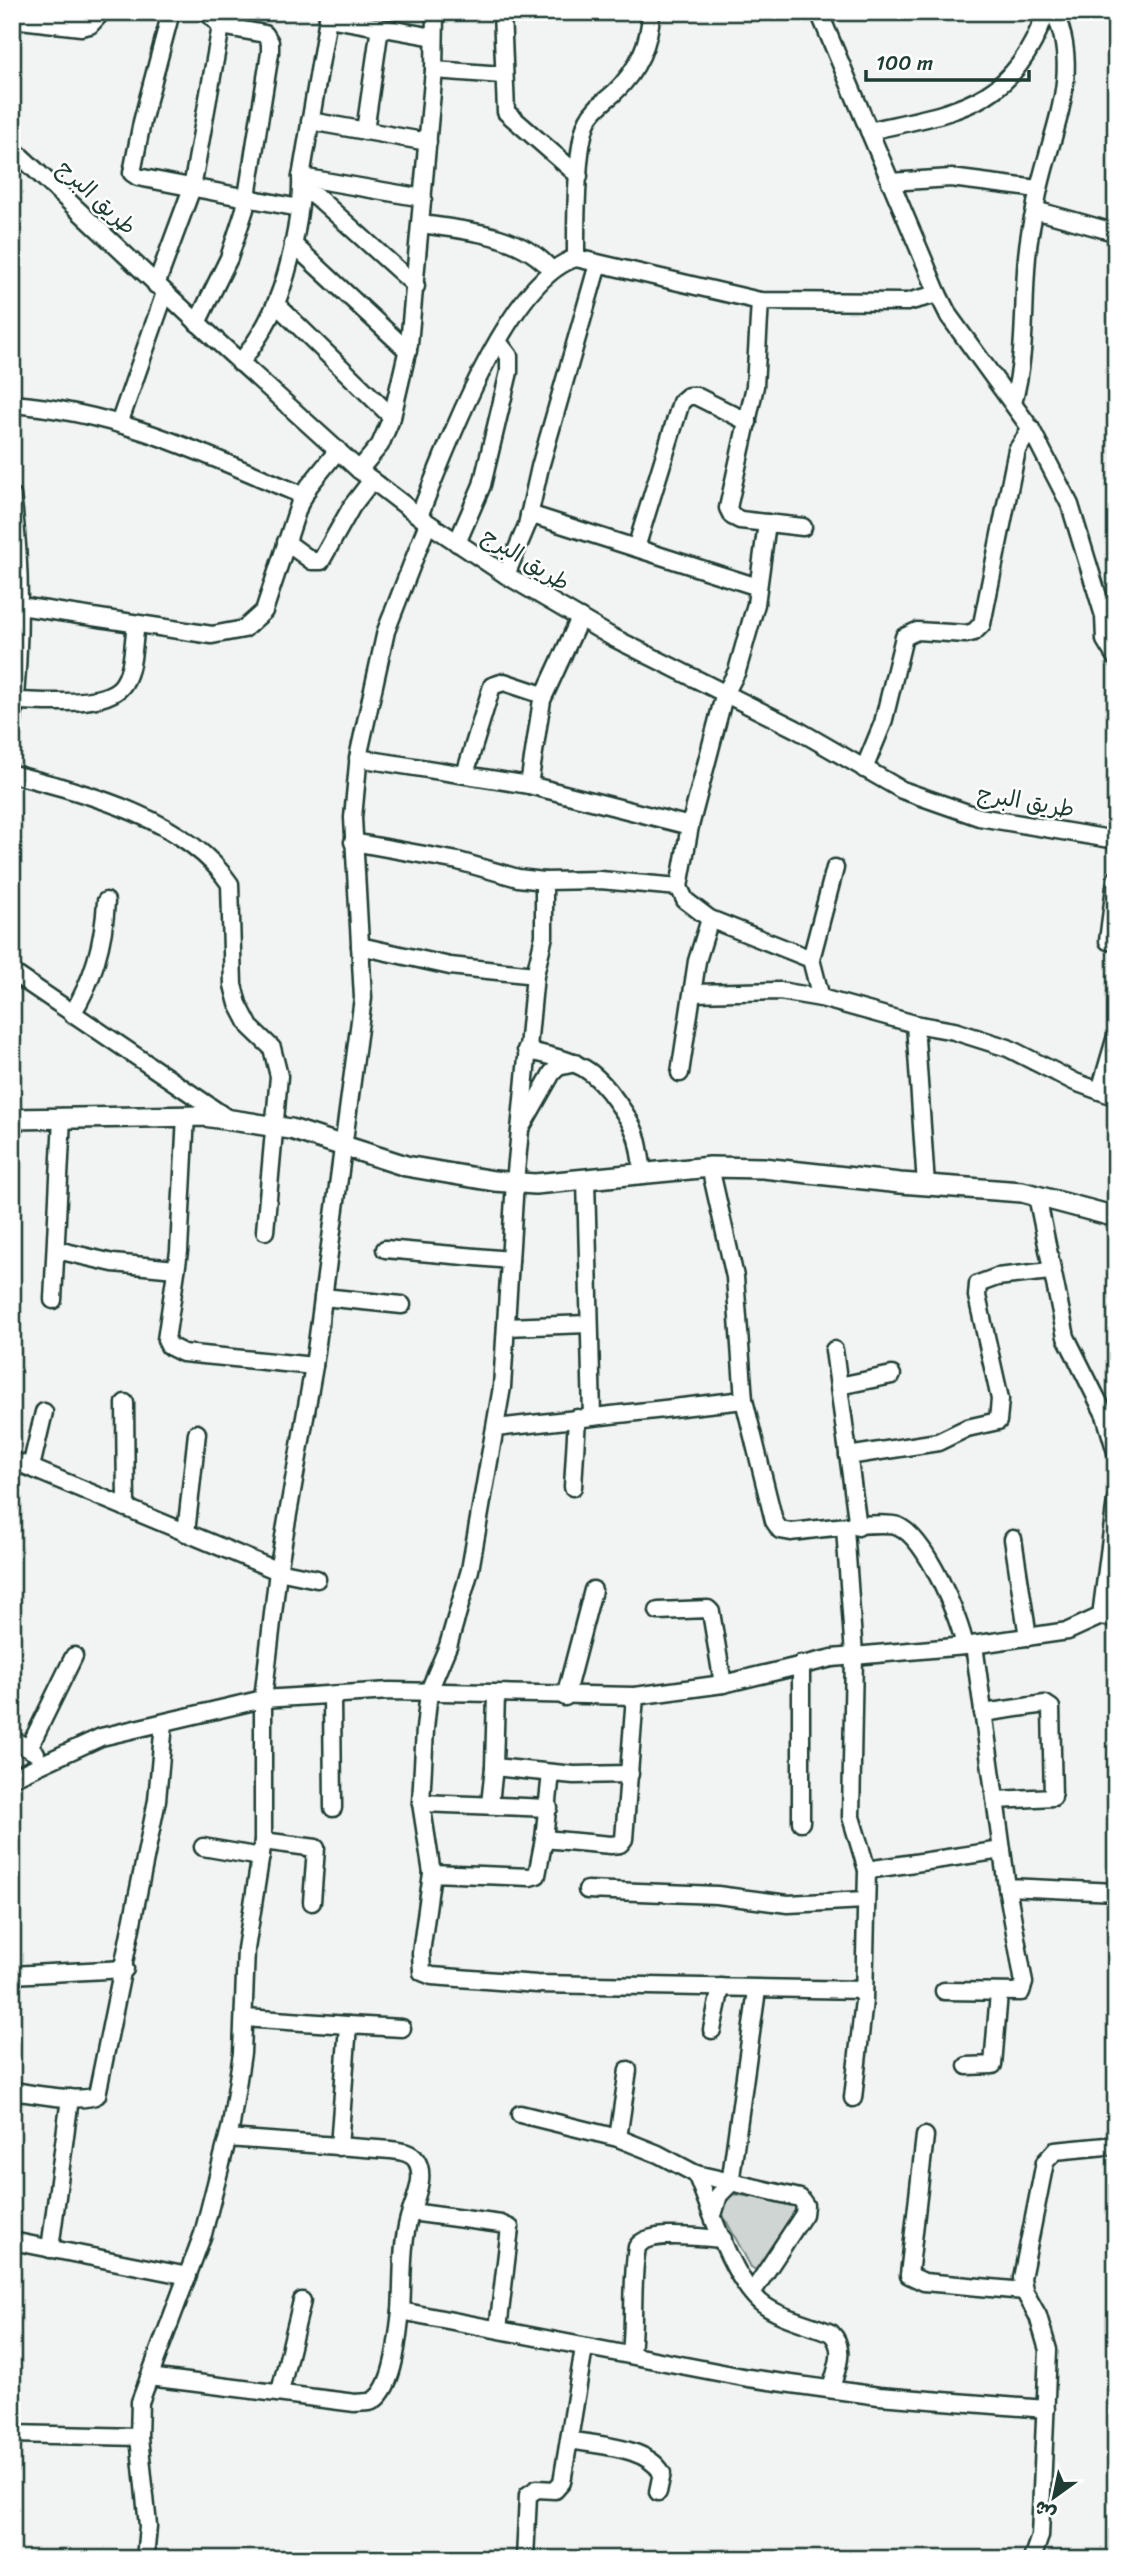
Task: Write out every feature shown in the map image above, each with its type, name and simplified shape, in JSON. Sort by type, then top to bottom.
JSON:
[{"type":"main road","points":[[12,1119],[186,1115],[275,1126],[450,1175],[515,1182],[586,1179],[710,1167],[784,1169],[926,1185],[1010,1190],[1116,1217]]},
{"type":"street","points":[[12,19],[81,27],[90,25],[102,12]]},
{"type":"street","points":[[171,12],[142,122],[132,173],[138,177],[247,198],[301,193],[423,198]]},
{"type":"street","points":[[197,323],[229,258],[247,198],[270,43],[265,34],[221,26],[207,12]]},
{"type":"street","points":[[286,542],[312,561],[321,561],[352,506],[392,417],[408,351],[416,286],[434,70],[435,12]]},
{"type":"street","points":[[502,12],[505,106],[510,118],[555,151],[579,176]]},
{"type":"street","points":[[576,258],[579,176],[589,119],[636,68],[647,36],[651,12]]},
{"type":"street","points":[[819,12],[937,294],[949,316],[1031,429],[1076,521],[1116,658]]},
{"type":"street","points":[[869,131],[953,112],[981,100],[1019,67],[1046,12]]},
{"type":"street","points":[[1013,403],[1022,361],[1024,305],[1038,189],[1056,132],[1067,74],[1060,24],[1054,12]]},
{"type":"street","points":[[240,363],[263,333],[277,305],[293,244],[310,121],[329,15],[434,37]]},
{"type":"street","points":[[120,421],[157,316],[160,289],[192,188],[221,26]]},
{"type":"street","points":[[365,131],[380,27]]},
{"type":"street","points":[[434,70],[503,75]]},
{"type":"street","points":[[310,121],[428,142]]},
{"type":"street","name":"طريق البرج","points":[[12,148],[178,306],[366,475],[457,543],[506,575],[724,696],[796,729],[902,790],[961,813],[1116,840]]},
{"type":"street","points":[[890,182],[951,178],[1038,189]]},
{"type":"street","points":[[301,193],[324,202],[416,286]]},
{"type":"street","points":[[1035,210],[1110,231],[1116,230]]},
{"type":"street","points":[[421,224],[483,234],[534,253],[551,271]]},
{"type":"street","points":[[293,244],[408,351]]},
{"type":"street","points":[[145,2559],[148,2526],[139,2437],[141,2402],[203,2234],[228,2138],[242,2053],[246,1949],[262,1849],[264,1699],[278,1572],[314,1366],[363,998],[354,842],[358,758],[386,631],[424,519],[460,417],[499,343],[537,283],[551,271],[576,258],[760,301],[907,302],[937,294]]},
{"type":"street","points":[[506,575],[524,536],[598,264]]},
{"type":"street","points":[[760,301],[755,386],[729,513],[740,520],[803,527]]},
{"type":"street","points":[[277,305],[392,417]]},
{"type":"street","points":[[157,316],[178,306]]},
{"type":"street","points":[[457,543],[482,485],[509,372],[509,356],[499,343]]},
{"type":"street","points":[[636,548],[681,402],[688,396],[696,396],[748,422]]},
{"type":"street","points":[[12,404],[47,407],[120,421],[304,496]]},
{"type":"street","points":[[864,769],[883,723],[904,637],[916,631],[966,634],[974,632],[982,624],[1017,450],[1031,429]]},
{"type":"street","points":[[20,606],[212,635],[231,634],[244,629],[264,611],[304,496],[338,450]]},
{"type":"street","points":[[12,496],[16,589],[20,606],[12,732]]},
{"type":"street","points":[[529,514],[758,587]]},
{"type":"street","points":[[767,523],[758,587],[742,654],[724,696],[690,826],[679,887],[685,900],[710,919],[811,958]]},
{"type":"street","points":[[529,785],[544,695],[580,618]]},
{"type":"street","points":[[15,701],[93,701],[118,691],[128,673],[136,624]]},
{"type":"street","points":[[465,774],[492,685],[504,682],[544,695]]},
{"type":"street","points":[[358,758],[529,785],[690,826]]},
{"type":"street","points":[[12,774],[100,800],[163,826],[199,850],[223,874],[232,890],[233,985],[238,1004],[250,1027],[276,1055],[279,1085],[265,1231]]},
{"type":"street","points":[[354,842],[458,861],[518,878],[544,881],[600,880],[679,887]]},
{"type":"street","points":[[821,998],[811,958],[835,868]]},
{"type":"street","points":[[1108,941],[1116,879]]},
{"type":"street","points":[[544,881],[544,936],[535,975],[526,1049],[496,1428],[470,1570],[448,1646],[429,1691],[421,1803],[432,1873],[421,1968],[425,1975],[537,1984],[864,1990]]},
{"type":"street","points":[[72,1014],[99,955],[106,901]]},
{"type":"street","points":[[680,1073],[697,961],[710,919]]},
{"type":"street","points":[[360,946],[450,966],[535,975]]},
{"type":"street","points":[[12,972],[228,1119]]},
{"type":"street","points":[[693,993],[780,991],[821,998],[996,1043],[1116,1097]]},
{"type":"street","points":[[915,1024],[926,1185]]},
{"type":"street","points":[[1100,1091],[1116,1036]]},
{"type":"street","points":[[526,1049],[575,1063],[606,1083],[633,1122],[638,1136],[643,1173]]},
{"type":"street","points":[[519,1130],[552,1073],[558,1067],[575,1063]]},
{"type":"street","points":[[186,1115],[176,1269],[166,1340],[169,1346],[183,1353],[314,1366]]},
{"type":"street","points":[[53,1300],[62,1117]]},
{"type":"street","points":[[710,1167],[735,1277],[744,1400],[774,1521],[780,1530],[897,1525],[917,1542],[958,1617],[970,1645],[984,1713],[1007,1887],[1024,1988],[1021,1992],[999,1993],[944,1991]]},
{"type":"street","points":[[573,1487],[585,1417],[588,1324],[586,1179]]},
{"type":"street","points":[[1037,1196],[1050,1271],[1066,1337],[1105,1415],[1116,1452]]},
{"type":"street","points":[[385,1249],[510,1260]]},
{"type":"street","points":[[57,1250],[113,1263],[176,1269]]},
{"type":"street","points":[[848,1456],[938,1442],[967,1428],[998,1421],[1000,1399],[977,1296],[978,1284],[997,1277],[1050,1271]]},
{"type":"street","points":[[323,1297],[402,1305]]},
{"type":"street","points":[[506,1327],[588,1324]]},
{"type":"street","points":[[834,1350],[848,1456],[852,1527],[854,1655],[851,1817],[867,1870],[864,1990],[853,2098]]},
{"type":"street","points":[[839,1386],[892,1375]]},
{"type":"street","points":[[496,1428],[744,1400]]},
{"type":"street","points":[[125,1402],[126,1508]]},
{"type":"street","points":[[31,1467],[44,1412]]},
{"type":"street","points":[[186,1533],[197,1433]]},
{"type":"street","points":[[12,1460],[278,1572],[317,1579]]},
{"type":"street","points":[[12,1778],[101,1737],[264,1699],[429,1691],[565,1697],[635,1696],[723,1684],[801,1664],[854,1655],[970,1645],[1068,1631],[1108,1618],[1116,1500]]},
{"type":"street","points":[[1013,1539],[1028,1637]]},
{"type":"street","points":[[565,1697],[593,1590]]},
{"type":"street","points":[[658,1611],[708,1609],[711,1612],[723,1684]]},
{"type":"street","points":[[29,1748],[74,1656]]},
{"type":"street","points":[[801,1664],[801,1822]]},
{"type":"street","points":[[490,1804],[496,1694]]},
{"type":"street","points":[[332,1695],[333,1808]]},
{"type":"street","points":[[544,1839],[620,1844],[627,1832],[635,1696]]},
{"type":"street","points":[[984,1713],[1045,1704],[1051,1708],[1053,1797],[996,1800]]},
{"type":"street","points":[[12,2091],[70,2098],[92,2099],[97,2095],[125,1969],[157,1800],[164,1723]]},
{"type":"street","points":[[12,1739],[47,1760]]},
{"type":"street","points":[[494,1767],[551,1773],[630,1774]]},
{"type":"street","points":[[432,1873],[537,1875],[549,1808],[551,1773]]},
{"type":"street","points":[[421,1803],[549,1808]]},
{"type":"street","points":[[203,1847],[316,1848],[312,1902]]},
{"type":"street","points":[[867,1870],[1002,1850]]},
{"type":"street","points":[[1007,1887],[1116,1892]]},
{"type":"street","points":[[587,1890],[717,1895],[788,1904],[865,1900]]},
{"type":"street","points":[[12,1975],[125,1969]]},
{"type":"street","points":[[712,2030],[721,1987]]},
{"type":"street","points":[[713,2215],[719,2195],[730,2184],[757,1990]]},
{"type":"street","points":[[967,2066],[993,2065],[999,1993]]},
{"type":"street","points":[[244,2018],[402,2028]]},
{"type":"street","points":[[339,2147],[348,2025]]},
{"type":"street","points":[[618,2138],[628,2070]]},
{"type":"street","points":[[50,2249],[70,2098]]},
{"type":"street","points":[[520,2114],[618,2138],[659,2154],[696,2174],[730,2184],[796,2196],[805,2205],[802,2218],[752,2293]]},
{"type":"street","points":[[925,2136],[909,2275],[924,2282],[1024,2291]]},
{"type":"street","points":[[149,2378],[355,2403],[372,2401],[383,2389],[393,2366],[411,2211],[419,2186],[420,2170],[415,2158],[406,2152],[228,2138]]},
{"type":"street","points":[[1032,2559],[1040,2536],[1048,2350],[1038,2316],[1024,2291],[1022,2278],[1045,2162],[1055,2151],[1116,2145]]},
{"type":"street","points":[[696,2174],[723,2239],[752,2293],[762,2303],[831,2333],[838,2340],[841,2347],[831,2389]]},
{"type":"street","points":[[411,2211],[501,2224],[510,2228],[498,2329]]},
{"type":"street","points":[[631,2353],[634,2318],[631,2298],[637,2247],[640,2242],[653,2236],[723,2239]]},
{"type":"street","points":[[12,2241],[188,2276]]},
{"type":"street","points":[[280,2392],[302,2301]]},
{"type":"street","points":[[401,2311],[584,2348],[631,2353],[748,2378],[988,2407],[1046,2409]]},
{"type":"street","points":[[524,2559],[526,2501],[532,2491],[560,2487],[584,2348]]},
{"type":"street","points":[[12,2434],[139,2437]]},
{"type":"street","points":[[570,2440],[635,2453],[650,2460],[662,2473],[658,2492]]},
{"type":"shaded area","points":[[727,2195],[793,2203],[799,2208],[758,2271],[751,2267],[722,2213]]}]
